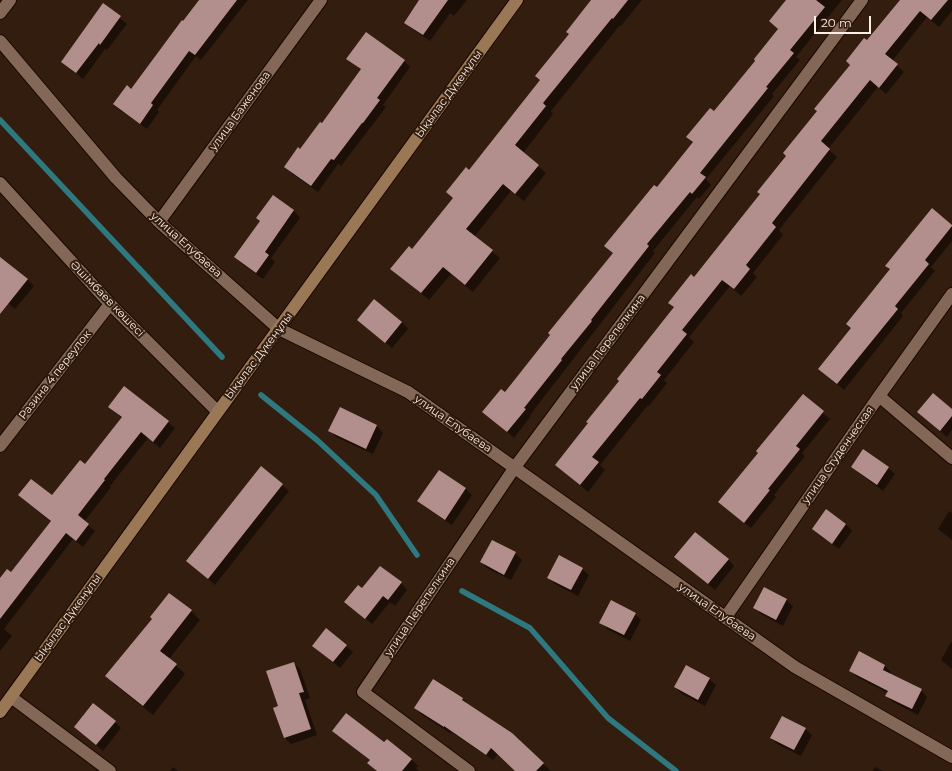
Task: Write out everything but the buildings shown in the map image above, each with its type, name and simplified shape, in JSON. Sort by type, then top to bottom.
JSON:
[{"type":"street","points":[[0,13],[10,0]]},
{"type":"street","name":"улица Баженова","points":[[159,222],[321,0]]},
{"type":"street","name":"Ықылас Дүкенұлы","points":[[0,712],[217,411],[279,329],[517,0]]},
{"type":"street","name":"улица Перепелкина","points":[[468,771],[363,692],[515,467],[862,0]]},
{"type":"street","name":"улица Елубаева","points":[[0,41],[116,178],[159,222],[279,329],[408,392],[795,667],[952,757]]},
{"type":"street","name":"Әшімбаев көшесі","points":[[0,183],[110,304],[217,411]]},
{"type":"street","name":"улица Студенческая","points":[[725,618],[879,396],[952,294]]},
{"type":"street","name":"Разина 4 переулок","points":[[0,446],[110,304]]},
{"type":"street","points":[[879,396],[952,458]]},
{"type":"street","points":[[11,697],[110,771]]},
{"type":"waterway","points":[[0,120],[222,357]]},
{"type":"waterway","points":[[261,395],[317,440],[376,495],[417,555]]},
{"type":"waterway","points":[[462,591],[530,628],[608,718],[676,771]]}]
